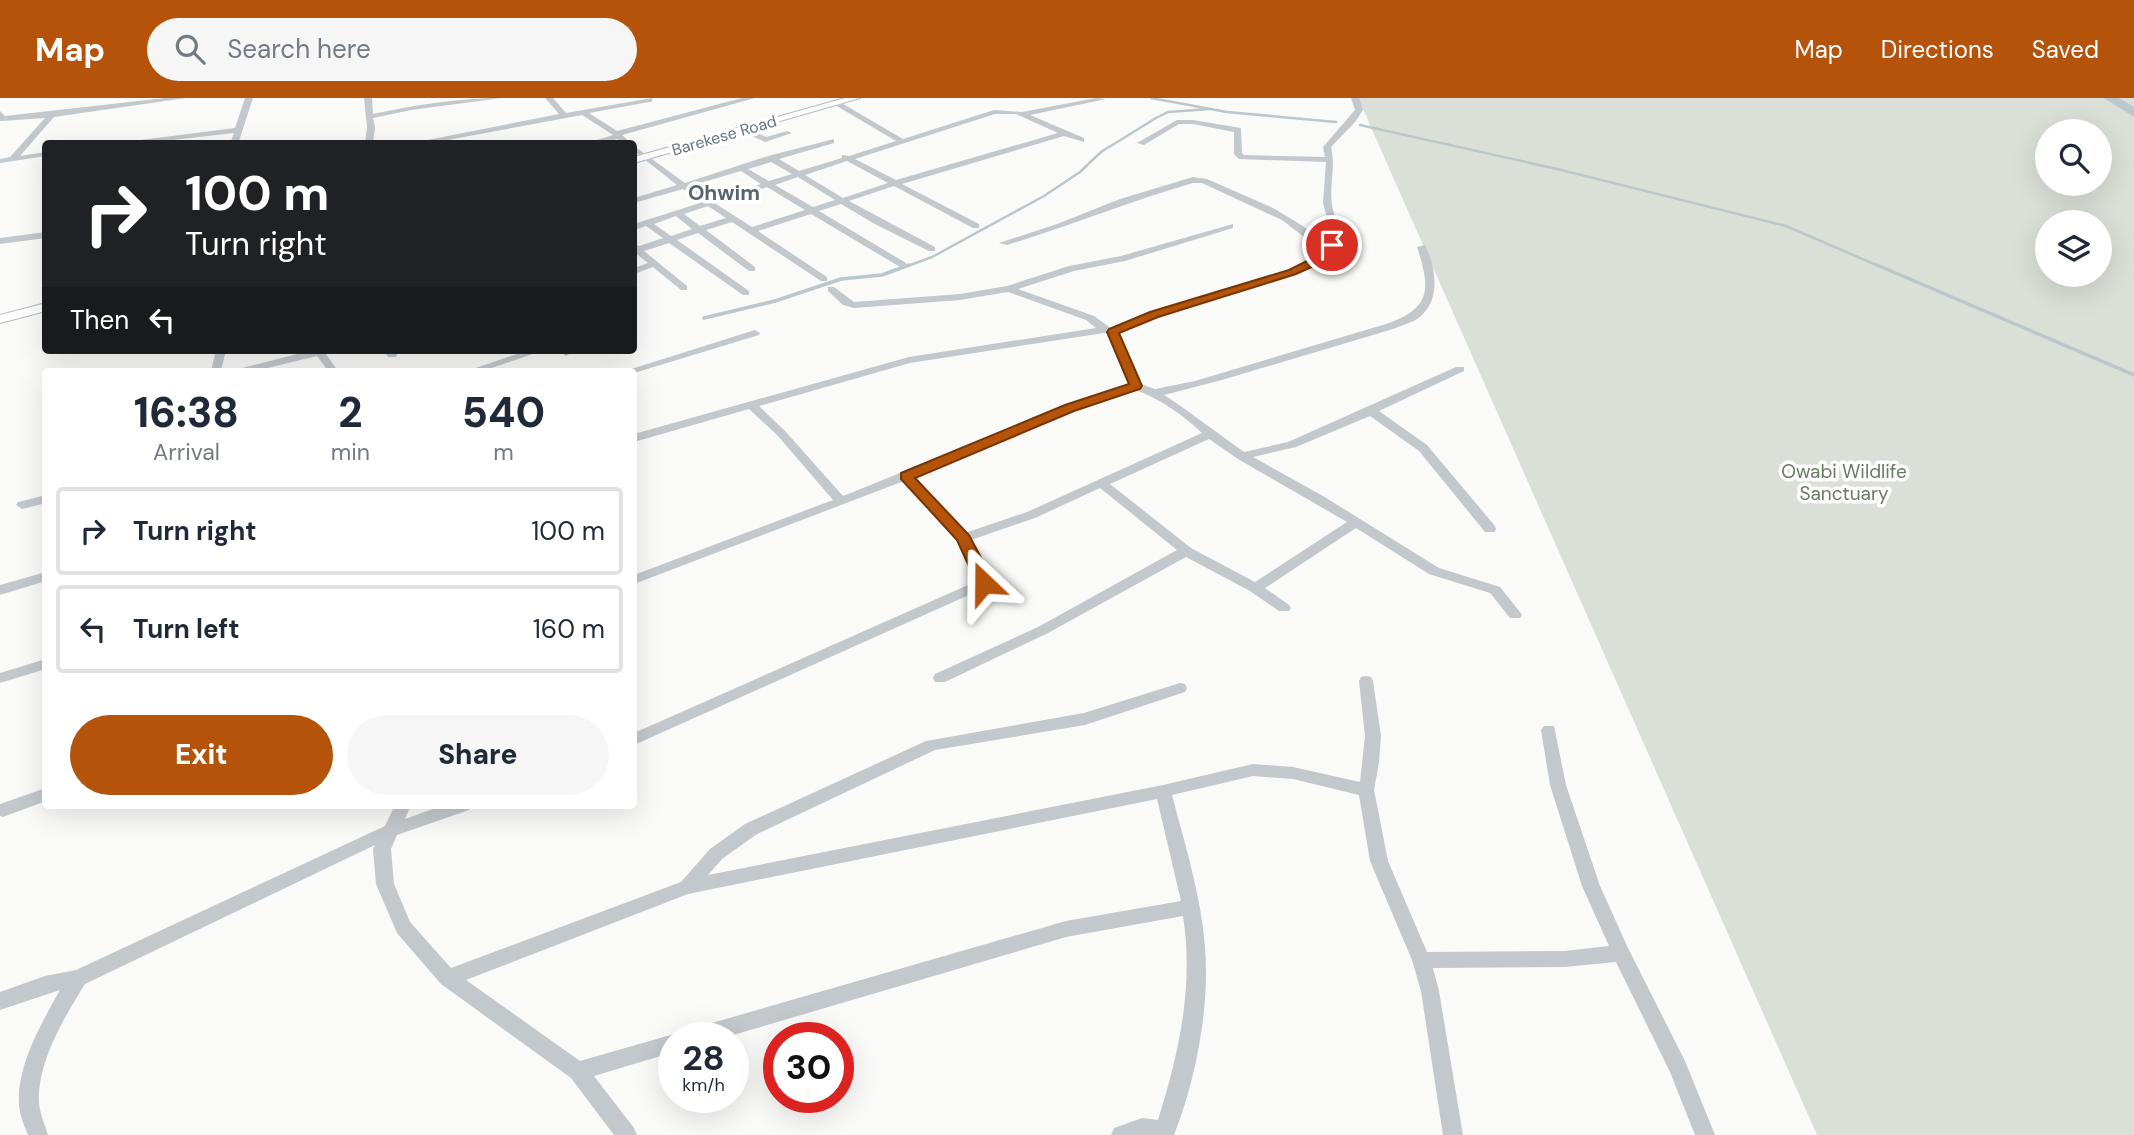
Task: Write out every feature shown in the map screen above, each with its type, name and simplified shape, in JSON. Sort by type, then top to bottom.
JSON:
[{"type":"main road","name":"Barekese Road","points":[[637,159],[855,98]]},
{"type":"main road","points":[[0,319],[42,308]]},
{"type":"street","points":[[1,117],[52,115],[118,102],[183,98]]},
{"type":"street","points":[[235,140],[249,98]]},
{"type":"street","points":[[368,98],[369,140]]},
{"type":"street","points":[[369,117],[411,108],[498,98]]},
{"type":"street","points":[[550,98],[565,116]]},
{"type":"street","points":[[601,140],[650,123],[751,98]]},
{"type":"street","points":[[637,437],[909,360],[1109,331],[1154,314],[1292,272],[1321,258],[1332,245],[1333,226],[1327,204],[1330,160],[1327,147],[1333,138],[1355,120],[1359,110],[1354,98]]},
{"type":"street","points":[[637,226],[994,112],[1022,114],[1102,99]]},
{"type":"street","points":[[433,140],[649,100]]},
{"type":"street","points":[[838,103],[901,140]]},
{"type":"street","points":[[584,113],[624,140]]},
{"type":"street","points":[[1022,114],[1081,140]]},
{"type":"street","points":[[13,159],[52,115]]},
{"type":"street","points":[[1141,144],[1171,124],[1193,122],[1238,130],[1238,154],[1247,158],[1330,160]]},
{"type":"street","points":[[744,129],[765,140],[788,133]]},
{"type":"street","points":[[143,140],[238,130]]},
{"type":"street","points":[[752,230],[893,184],[1065,133]]},
{"type":"street","points":[[637,200],[831,141]]},
{"type":"street","points":[[637,150],[684,186],[712,202],[824,279]]},
{"type":"street","points":[[0,164],[42,155]]},
{"type":"street","points":[[771,158],[841,201],[932,249]]},
{"type":"street","points":[[845,158],[976,226]]},
{"type":"street","points":[[741,168],[903,265]]},
{"type":"street","points":[[1004,243],[1060,226],[1123,201],[1193,180],[1204,181],[1276,212],[1310,233],[1327,251]]},
{"type":"street","points":[[677,213],[752,269]]},
{"type":"street","points":[[637,247],[734,218]]},
{"type":"street","points":[[647,223],[746,293]]},
{"type":"street","points":[[831,289],[854,305],[960,297],[1009,289],[1072,268],[1122,259],[1230,226]]},
{"type":"street","points":[[0,242],[42,236]]},
{"type":"street","points":[[1154,393],[1255,369],[1366,334],[1418,314],[1427,302],[1431,284],[1422,247]]},
{"type":"street","points":[[637,250],[684,288]]},
{"type":"street","points":[[637,270],[654,264]]},
{"type":"street","points":[[1009,289],[1090,318],[1109,331],[1136,386]]},
{"type":"street","points":[[637,369],[755,332]]},
{"type":"street","points":[[254,368],[310,354]]},
{"type":"street","points":[[482,368],[526,354]]},
{"type":"street","points":[[1242,456],[1292,445],[1460,369]]},
{"type":"street","points":[[637,579],[906,476],[1070,408],[1136,386],[1154,393],[1195,420],[1242,456],[1357,522],[1434,571],[1495,590],[1516,615]]},
{"type":"street","points":[[750,404],[782,434],[841,501]]},
{"type":"street","points":[[1371,411],[1423,448],[1490,530]]},
{"type":"street","points":[[963,538],[1031,514],[1210,434]]},
{"type":"street","points":[[637,738],[984,583],[984,578],[963,538],[906,476]]},
{"type":"street","points":[[1101,483],[1186,551],[1255,588],[1284,608]]},
{"type":"street","points":[[22,505],[42,500]]},
{"type":"street","points":[[1255,588],[1357,522]]},
{"type":"street","points":[[940,678],[1043,629],[1186,551]]},
{"type":"street","points":[[0,590],[42,577]]},
{"type":"street","points":[[0,678],[42,665]]},
{"type":"street","points":[[1366,681],[1373,714],[1373,762],[1366,790],[1379,860],[1421,960],[1430,991],[1453,1135]]},
{"type":"street","points":[[687,887],[716,854],[751,829],[932,745],[1085,719],[1180,688]]},
{"type":"street","points":[[1549,730],[1558,785],[1591,886],[1678,1068],[1705,1135]]},
{"type":"street","points":[[448,978],[687,887],[1163,791],[1253,770],[1293,773],[1366,790]]},
{"type":"street","points":[[1121,1135],[1142,1128],[1166,1133],[1187,1058],[1197,969],[1190,907],[1163,791]]},
{"type":"street","points":[[3,810],[42,795]]},
{"type":"street","points":[[401,809],[382,849],[385,884],[403,928],[448,978],[578,1071],[627,1135]]},
{"type":"street","points":[[0,1001],[45,985],[78,978],[389,831],[452,809]]},
{"type":"street","points":[[746,1022],[1066,929],[1190,907]]},
{"type":"street","points":[[1421,960],[1565,959],[1621,953]]},
{"type":"street","points":[[38,1135],[29,1103],[34,1072],[64,1001],[78,978]]},
{"type":"street","points":[[578,1071],[658,1048]]},
{"type":"green space","name":"Owabi Wildlife Sanctuary","points":[[1358,98],[2134,98],[2134,1135],[1817,1135]]},
{"type":"waterway","points":[[1151,98],[1227,112],[1336,122]]},
{"type":"waterway","points":[[2110,98],[2134,113]]},
{"type":"waterway","points":[[905,267],[932,257],[1044,196],[1080,172],[1101,152],[1156,118],[1168,112],[1210,109]]},
{"type":"waterway","points":[[1360,125],[1557,169],[1786,226],[1881,267]]},
{"type":"waterway","points":[[704,318],[775,301],[841,279],[882,275],[909,265]]},
{"type":"waterway","points":[[1877,265],[2134,375]]},
{"type":"district","name":"Ohwim","points":[[724,193]]},
{"type":"route","points":[[984,583],[984,578],[963,538],[906,476],[1070,408],[1136,386],[1113,332],[1154,314],[1292,272],[1321,258],[1332,245]]}]
